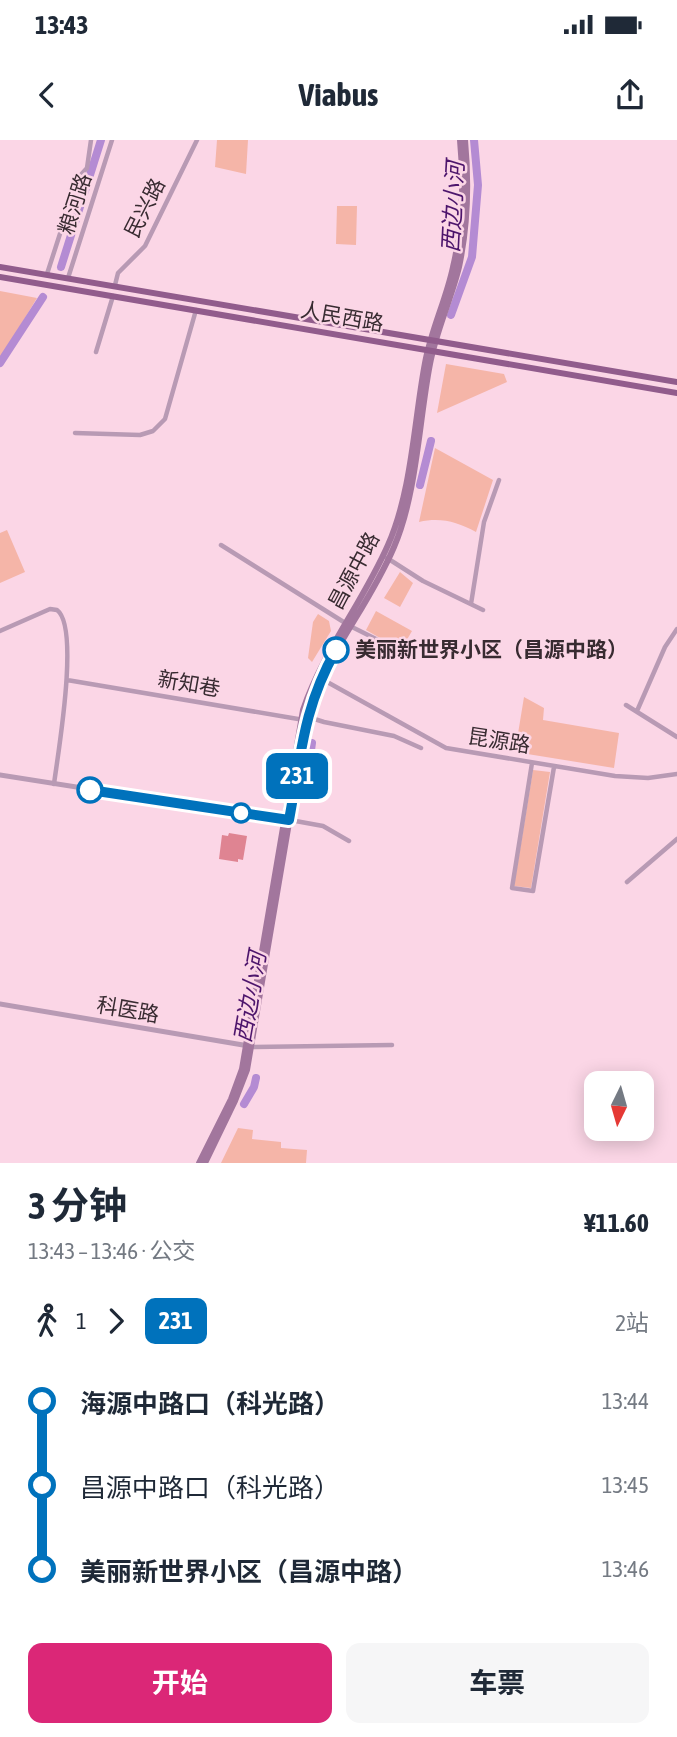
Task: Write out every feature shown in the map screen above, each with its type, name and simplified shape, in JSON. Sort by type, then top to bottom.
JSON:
[{"type":"main road","name":"昌源中路","points":[[205,1163],[240,1089],[304,718],[320,678],[387,559],[403,520],[430,351],[453,267],[461,217],[462,140]]},
{"type":"main road","name":"人民西路","points":[[0,267],[677,382]]},
{"type":"main road","name":"人民西路","points":[[0,277],[677,393]]},
{"type":"main road","name":"昌源中路","points":[[286,820],[301,757],[304,718]]},
{"type":"main road","name":"昌源中路","points":[[199,1163],[236,1087],[248,1046]]},
{"type":"street","points":[[47,275],[78,178],[87,168],[91,140]]},
{"type":"street","name":"粮河路","points":[[68,278],[112,140]]},
{"type":"street","name":"民兴路","points":[[115,285],[118,274],[145,246],[197,140]]},
{"type":"street","points":[[96,352],[113,295]]},
{"type":"street","points":[[75,433],[140,435],[153,430],[165,419],[196,310]]},
{"type":"street","points":[[471,604],[484,522],[499,480]]},
{"type":"street","points":[[221,545],[363,634],[396,649]]},
{"type":"street","points":[[387,559],[483,610]]},
{"type":"street","points":[[0,631],[50,609],[57,610],[66,620],[67,680],[54,784]]},
{"type":"street","points":[[637,711],[665,647],[677,629]]},
{"type":"street","name":"昆源路","points":[[320,678],[438,746],[615,776],[648,778],[677,774]]},
{"type":"street","name":"新知巷","points":[[67,680],[318,719],[394,736],[421,748]]},
{"type":"street","points":[[626,705],[677,737]]},
{"type":"street","points":[[301,757],[313,759]]},
{"type":"street","points":[[532,763],[512,888],[533,891],[554,767]]},
{"type":"street","points":[[0,775],[303,822],[329,828],[349,841]]},
{"type":"street","points":[[627,882],[677,839]]},
{"type":"street","name":"科医路","points":[[0,1004],[248,1046]]},
{"type":"street","points":[[248,1046],[264,1048],[392,1045]]},
{"type":"shaded area","points":[[217,140],[248,140],[246,174],[215,167]]},
{"type":"shaded area","points":[[337,206],[357,206],[356,245],[336,244]]},
{"type":"shaded area","points":[[0,291],[37,298],[0,359]]},
{"type":"shaded area","points":[[446,364],[504,374],[507,382],[437,413]]},
{"type":"shaded area","points":[[435,448],[493,480],[476,532],[449,521],[419,522]]},
{"type":"shaded area","points":[[7,530],[25,572],[0,583],[0,533]]},
{"type":"shaded area","points":[[400,572],[413,583],[400,607],[384,598]]},
{"type":"shaded area","points":[[376,611],[412,631],[401,650],[366,630]]},
{"type":"shaded area","points":[[318,614],[329,621],[331,631],[312,662],[308,658],[313,622]]},
{"type":"shaded area","points":[[524,697],[544,708],[543,720],[619,733],[614,768],[515,752]]},
{"type":"shaded area","points":[[533,770],[550,772],[531,888],[514,886]]},
{"type":"shaded area","points":[[238,1128],[253,1130],[252,1139],[281,1142],[281,1148],[307,1150],[306,1163],[221,1163]]},
{"type":"building","points":[[229,833],[247,836],[243,860],[238,859],[238,862],[219,859],[222,835],[228,836]]},
{"type":"waterway","points":[[61,267],[101,140]]},
{"type":"waterway","name":"西边小河","points":[[451,315],[472,257],[478,185],[474,140]]},
{"type":"waterway","points":[[0,363],[43,297]]},
{"type":"waterway","name":"西边小河","points":[[420,485],[431,441]]},
{"type":"waterway","name":"西边小河","points":[[307,779],[312,743]]},
{"type":"waterway","name":"西边小河","points":[[244,1104],[256,1078]]},
{"type":"bus line","name":"231","points":[[90,790],[289,820],[308,711],[336,650]]},
{"type":"place","name":"美丽新世界小区（昌源中路）","points":[[336,650]]}]
